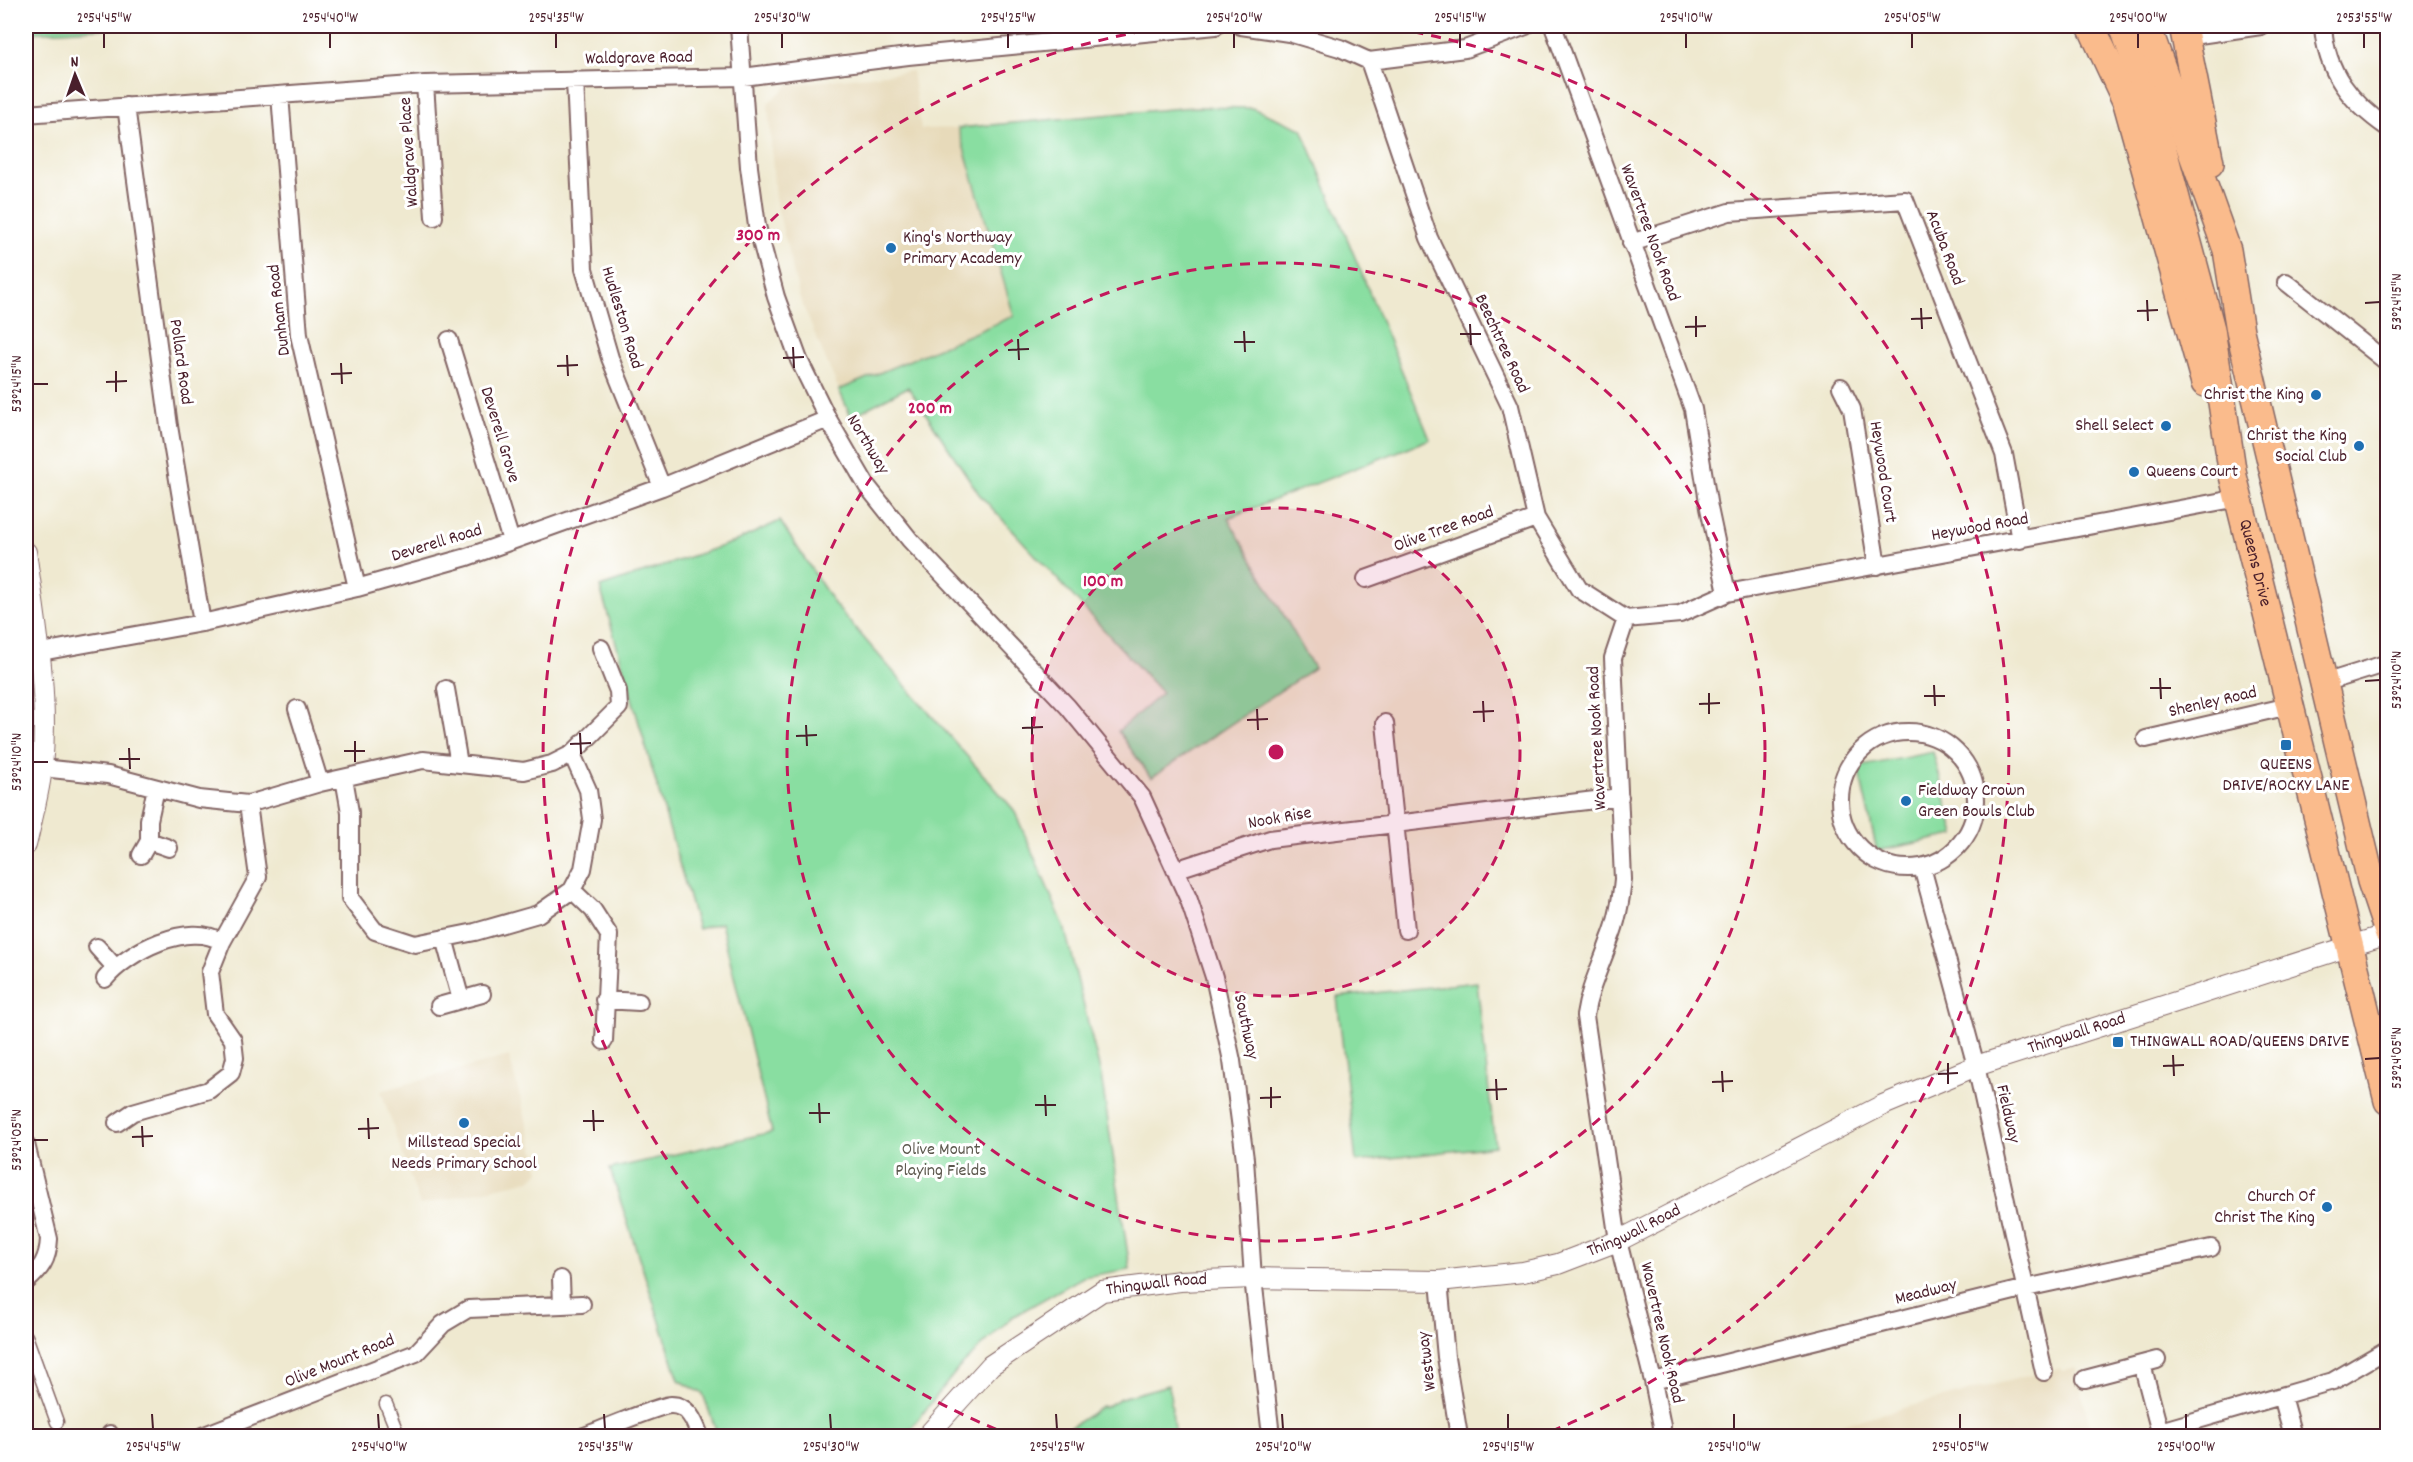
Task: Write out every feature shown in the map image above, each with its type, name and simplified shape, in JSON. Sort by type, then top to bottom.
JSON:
[{"type":"highway","points":[[2091,26],[2127,103],[2189,331],[2236,487]]},
{"type":"highway","name":"Queens Drive","points":[[2123,26],[2149,98],[2211,329],[2236,487],[2388,1101]]},
{"type":"highway","points":[[2147,26],[2227,249]]},
{"type":"highway","points":[[2184,31],[2227,249],[2240,331],[2371,881],[2388,933]]},
{"type":"street","name":"Northway","points":[[739,26],[749,167],[757,226],[776,297],[799,360],[828,419],[867,486],[910,540],[1068,706],[1142,796]]},
{"type":"street","name":"Waldgrave Road","points":[[26,114],[425,84],[743,77],[908,56],[1216,26]]},
{"type":"street","points":[[1241,26],[1289,33],[1340,48],[1369,61],[1465,49],[1526,26]]},
{"type":"street","name":"Wavertree Nook Road","points":[[1553,26],[1693,409],[1709,508],[1727,593]]},
{"type":"street","points":[[2184,31],[2261,26]]},
{"type":"street","points":[[2323,26],[2328,55],[2346,92],[2361,110],[2388,128]]},
{"type":"street","name":"Beechtree Road","points":[[1369,61],[1429,238],[1510,406],[1536,518],[1579,589],[1626,619]]},
{"type":"street","name":"Hudleston Road","points":[[575,80],[584,269],[610,358],[662,487]]},
{"type":"street","name":"Waldgrave Place","points":[[425,84],[434,217]]},
{"type":"street","name":"Dunham Road","points":[[280,95],[299,335],[357,588]]},
{"type":"street","name":"Pollard Road","points":[[126,106],[169,426],[202,623]]},
{"type":"street","name":"Acuba Road","points":[[1631,243],[1728,212],[1905,200],[2004,454],[2020,540]]},
{"type":"street","points":[[2286,282],[2388,363]]},
{"type":"street","name":"Deverell Grove","points":[[449,340],[510,541]]},
{"type":"street","name":"Heywood Court","points":[[1841,387],[1852,409],[1877,566]]},
{"type":"street","name":"Deverell Road","points":[[41,652],[202,623],[357,588],[510,541],[662,487],[828,419]]},
{"type":"street","name":"Heywood Road","points":[[1727,593],[2020,540],[2236,487]]},
{"type":"street","name":"Olive Tree Road","points":[[1365,579],[1536,518]]},
{"type":"street","points":[[26,552],[41,652],[42,768],[27,834]]},
{"type":"street","points":[[1626,619],[1680,614],[1727,593]]},
{"type":"street","name":"Wavertree Nook Road","points":[[1626,619],[1613,658],[1623,879],[1620,907],[1611,939],[1592,981],[1586,1016],[1618,1240],[1653,1382],[1662,1426],[1661,1437]]},
{"type":"street","points":[[42,768],[108,775],[199,799],[248,804],[320,783],[423,760],[524,771],[552,764],[572,754],[619,707],[618,691],[602,648]]},
{"type":"street","points":[[2324,683],[2388,663]]},
{"type":"street","points":[[592,670],[610,670]]},
{"type":"street","points":[[446,689],[459,764]]},
{"type":"street","name":"Shenley Road","points":[[2146,739],[2289,706]]},
{"type":"street","points":[[297,709],[320,783]]},
{"type":"street","points":[[1385,723],[1406,930]]},
{"type":"street","points":[[1911,732],[1932,736],[1951,747],[1966,764],[1974,784],[1976,806],[1971,827],[1959,845],[1942,859],[1922,867],[1899,868],[1876,861],[1858,847],[1845,828],[1839,805],[1842,782],[1852,760],[1868,744],[1889,734],[1911,732]]},
{"type":"street","points":[[344,778],[350,812],[351,898],[360,914],[375,931],[415,944],[538,914],[572,891],[584,869],[592,819],[588,790],[572,754]]},
{"type":"street","points":[[156,788],[145,848],[169,848]]},
{"type":"street","name":"Southway","points":[[1142,796],[1189,900],[1214,977],[1233,1061],[1245,1159],[1253,1278],[1271,1437]]},
{"type":"street","name":"Nook Rise","points":[[1175,870],[1270,839],[1620,797]]},
{"type":"street","points":[[117,1123],[133,1112],[209,1090],[231,1073],[235,1058],[233,1040],[215,1014],[210,972],[222,942],[258,877],[248,804]]},
{"type":"street","name":"Fieldway","points":[[1922,867],[1976,1066],[2044,1372]]},
{"type":"street","points":[[572,891],[593,910],[609,935],[604,1000],[604,1041]]},
{"type":"street","points":[[97,947],[110,973],[146,948],[187,933],[212,935],[222,942]]},
{"type":"street","name":"Thingwall Road","points":[[927,1437],[991,1365],[1102,1291],[1180,1281],[1253,1278],[1439,1281],[1523,1272],[1558,1264],[1618,1240],[1883,1105],[1976,1066],[2219,990],[2295,962],[2388,933]]},
{"type":"street","points":[[444,938],[461,1000]]},
{"type":"street","points":[[439,1006],[482,994]]},
{"type":"street","points":[[604,1000],[639,1002]]},
{"type":"street","points":[[26,1144],[49,1239],[48,1254],[40,1270],[26,1282]]},
{"type":"street","name":"Meadway","points":[[1653,1382],[2026,1288],[2211,1248]]},
{"type":"street","points":[[561,1279],[562,1305]]},
{"type":"street","name":"Westway","points":[[1439,1281],[1446,1357],[1459,1437]]},
{"type":"street","name":"Olive Mount Road","points":[[202,1437],[416,1353],[443,1324],[468,1309],[582,1304]]},
{"type":"street","points":[[26,1335],[57,1422]]},
{"type":"street","points":[[2085,1379],[2149,1362],[2161,1434],[2340,1378],[2388,1349]]},
{"type":"street","points":[[2282,1396],[2293,1437]]},
{"type":"street","points":[[386,1404],[399,1437]]},
{"type":"street","points":[[584,1437],[671,1405],[686,1410],[693,1417],[700,1437]]},
{"type":"shaded area","name":"King's Northway Primary Academy","points":[[912,71],[921,129],[958,128],[1014,316],[839,390],[800,299],[775,198],[768,103],[789,85]]},
{"type":"shaded area","points":[[509,1056],[540,1171],[530,1180],[420,1205],[381,1091]]},
{"type":"shaded area","points":[[2059,1368],[2061,1371],[2076,1368],[2092,1436],[1795,1436]]},
{"type":"green space","points":[[26,26],[147,26],[26,33]]},
{"type":"green space","points":[[1193,107],[1252,108],[1302,129],[1430,439],[1228,518],[1314,668],[1151,778],[1118,731],[1162,693],[979,494],[908,387],[851,417],[839,390],[1014,316],[958,128]]},
{"type":"green space","name":"Olive Mount Playing Fields","points":[[780,521],[835,605],[1014,810],[1064,926],[1101,1075],[1130,1269],[1083,1277],[1012,1317],[958,1369],[905,1436],[718,1436],[703,1394],[679,1380],[610,1169],[772,1132],[721,923],[698,929],[600,587],[734,542]]},
{"type":"green space","name":"Fieldway Crown Green Bowls Club","points":[[1933,752],[1955,835],[1877,851],[1858,767]]},
{"type":"green space","points":[[1477,982],[1495,1146],[1356,1162],[1337,997]]},
{"type":"green space","points":[[1169,1385],[1175,1436],[1057,1436],[1103,1406],[1104,1408],[1121,1398]]},
{"type":"place","name":"King's Northway Primary Academy","points":[[891,248]]},
{"type":"place","name":"Christ the King","points":[[2316,395]]},
{"type":"place","name":"Shell Select","points":[[2166,426]]},
{"type":"place","name":"Christ the King Social Club","points":[[2359,446]]},
{"type":"place","name":"Queens Court","points":[[2134,472]]},
{"type":"place","name":"QUEENS DRIVE/ROCKY LANE","points":[[2286,745]]},
{"type":"place","name":"Fieldway Crown Green Bowls Club","points":[[1906,801]]},
{"type":"place","name":"THINGWALL ROAD/QUEENS DRIVE","points":[[2118,1042]]},
{"type":"place","name":"Millstead Special Needs Primary School","points":[[464,1123]]},
{"type":"place","name":"Church Of Christ The King","points":[[2327,1207]]}]
